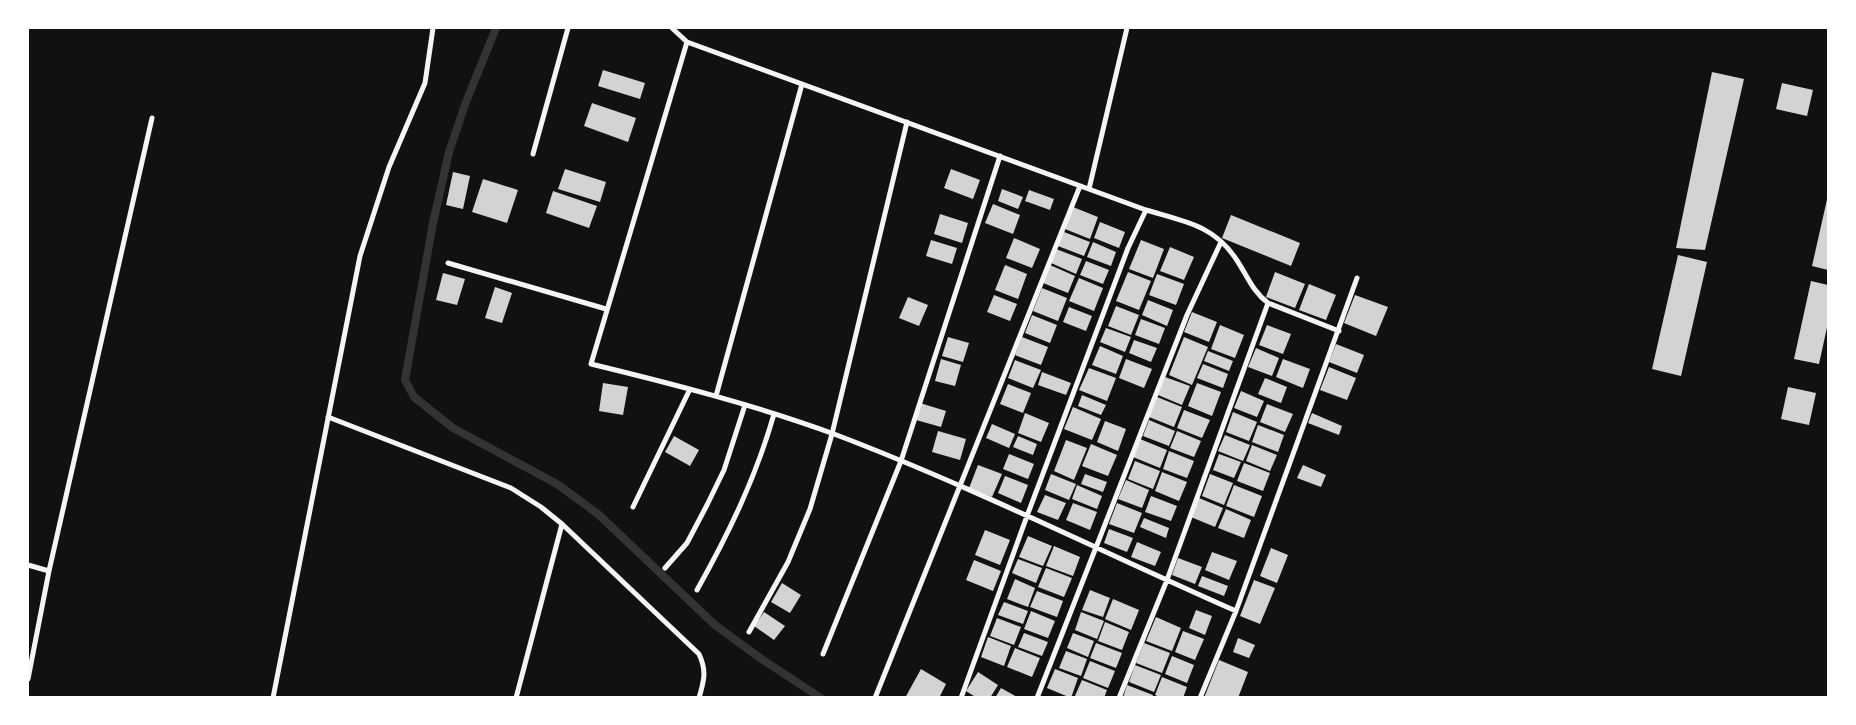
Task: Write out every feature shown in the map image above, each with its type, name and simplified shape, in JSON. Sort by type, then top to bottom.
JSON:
[{"type":"street","points":[[273,698],[360,256],[389,167],[425,82],[433,28]]},
{"type":"street","points":[[532,154],[568,28]]},
{"type":"street","points":[[672,28],[688,42],[1146,210],[1201,226],[1212,233],[1236,258],[1258,296],[1268,303],[1338,331]]},
{"type":"street","points":[[1089,189],[1127,28]]},
{"type":"street","points":[[688,42],[606,309],[591,364],[690,388],[832,434],[961,486],[1236,610]]},
{"type":"street","points":[[716,396],[802,84]]},
{"type":"street","points":[[28,679],[49,571],[152,118]]},
{"type":"street","points":[[749,632],[788,562],[799,538],[832,434],[907,122]]},
{"type":"street","points":[[823,654],[901,461],[1000,156]]},
{"type":"street","points":[[874,698],[961,486],[1080,186]]},
{"type":"street","points":[[960,698],[1128,248],[1146,210]]},
{"type":"street","points":[[1037,698],[1188,315],[1221,242]]},
{"type":"street","points":[[448,263],[606,309]]},
{"type":"street","points":[[1200,698],[1236,610],[1357,278]]},
{"type":"street","points":[[1119,698],[1167,580],[1268,303]]},
{"type":"street","points":[[633,507],[690,388]]},
{"type":"street","points":[[665,568],[686,543],[707,505],[724,470],[745,405]]},
{"type":"street","points":[[696,590],[724,541],[763,453],[774,414]]},
{"type":"street","points":[[328,417],[511,488],[541,507],[562,524],[699,654],[704,665],[704,676],[699,698]]},
{"type":"street","points":[[516,698],[562,524]]},
{"type":"street","points":[[28,565],[49,571]]},
{"type":"building","points":[[603,70],[645,83],[640,99],[598,86]]},
{"type":"building","points":[[1712,72],[1744,79],[1705,250],[1676,248]]},
{"type":"building","points":[[1782,83],[1813,90],[1807,116],[1776,109]]},
{"type":"building","points":[[592,103],[636,118],[628,142],[584,126]]},
{"type":"building","points":[[565,169],[606,182],[600,202],[558,189]]},
{"type":"building","points":[[951,169],[980,180],[973,199],[944,188]]},
{"type":"building","points":[[453,172],[470,176],[463,209],[446,205]]},
{"type":"building","points":[[483,179],[518,190],[507,223],[472,212]]},
{"type":"building","points":[[1002,189],[1023,197],[1018,209],[998,201]]},
{"type":"building","points":[[1029,190],[1054,199],[1050,210],[1025,201]]},
{"type":"building","points":[[553,191],[597,206],[589,228],[546,213]]},
{"type":"building","points":[[1828,195],[1828,270],[1812,266]]},
{"type":"building","points":[[993,204],[1020,215],[1013,234],[985,223]]},
{"type":"building","points":[[1073,207],[1098,217],[1090,239],[1065,229]]},
{"type":"building","points":[[940,214],[968,223],[962,243],[934,234]]},
{"type":"building","points":[[1231,215],[1300,243],[1291,266],[1222,238]]},
{"type":"building","points":[[1100,222],[1125,232],[1119,248],[1094,238]]},
{"type":"building","points":[[1064,232],[1090,242],[1084,256],[1058,246]]},
{"type":"building","points":[[1014,238],[1040,249],[1032,268],[1006,258]]},
{"type":"building","points":[[931,240],[957,248],[952,264],[926,256]]},
{"type":"building","points":[[1141,240],[1164,249],[1153,278],[1129,269]]},
{"type":"building","points":[[1093,242],[1116,252],[1111,266],[1087,257]]},
{"type":"building","points":[[1170,247],[1194,257],[1184,280],[1160,271]]},
{"type":"building","points":[[1056,249],[1082,259],[1076,274],[1051,263]]},
{"type":"building","points":[[1678,255],[1707,262],[1681,376],[1652,369]]},
{"type":"building","points":[[1086,261],[1109,270],[1103,284],[1080,275]]},
{"type":"building","points":[[1005,265],[1027,274],[1018,299],[995,290]]},
{"type":"building","points":[[1050,265],[1075,276],[1068,293],[1043,283]]},
{"type":"building","points":[[1128,272],[1151,281],[1139,310],[1116,301]]},
{"type":"building","points":[[1275,272],[1305,284],[1295,308],[1266,297]]},
{"type":"building","points":[[443,273],[465,279],[457,305],[436,300]]},
{"type":"building","points":[[1157,274],[1184,284],[1176,305],[1149,295]]},
{"type":"building","points":[[1079,278],[1103,288],[1094,311],[1069,301]]},
{"type":"building","points":[[1811,281],[1828,285],[1828,323],[1819,364],[1794,359]]},
{"type":"building","points":[[1309,284],[1336,295],[1326,320],[1299,310]]},
{"type":"building","points":[[495,287],[512,293],[502,323],[485,318]]},
{"type":"building","points":[[1042,288],[1067,298],[1058,321],[1033,311]]},
{"type":"building","points":[[994,295],[1017,304],[1010,321],[987,312]]},
{"type":"building","points":[[1355,295],[1388,307],[1376,336],[1344,323]]},
{"type":"building","points":[[908,297],[928,305],[919,326],[899,318]]},
{"type":"building","points":[[1148,300],[1173,310],[1167,326],[1142,315]]},
{"type":"building","points":[[1116,306],[1139,315],[1131,335],[1108,326]]},
{"type":"building","points":[[1069,307],[1092,316],[1086,331],[1063,322]]},
{"type":"building","points":[[1192,312],[1217,322],[1209,342],[1184,332]]},
{"type":"building","points":[[1032,315],[1057,325],[1050,343],[1025,333]]},
{"type":"building","points":[[1141,319],[1165,328],[1159,344],[1135,335]]},
{"type":"building","points":[[1220,325],[1244,335],[1235,358],[1211,349]]},
{"type":"building","points":[[1267,325],[1291,334],[1283,354],[1259,345]]},
{"type":"building","points":[[1106,328],[1131,337],[1125,352],[1100,342]]},
{"type":"building","points":[[948,337],[969,343],[963,362],[942,356]]},
{"type":"building","points":[[1022,337],[1048,347],[1041,365],[1015,355]]},
{"type":"building","points":[[1184,337],[1208,347],[1192,385],[1169,375]]},
{"type":"building","points":[[1134,340],[1157,348],[1151,362],[1129,353]]},
{"type":"building","points":[[1336,344],[1364,355],[1357,373],[1329,362]]},
{"type":"building","points":[[1100,346],[1123,356],[1116,374],[1092,365]]},
{"type":"building","points":[[1256,348],[1279,358],[1272,376],[1248,367]]},
{"type":"building","points":[[1208,351],[1233,361],[1229,371],[1204,361]]},
{"type":"building","points":[[941,359],[961,365],[955,386],[935,381]]},
{"type":"building","points":[[1126,359],[1152,369],[1144,388],[1119,378]]},
{"type":"building","points":[[1283,359],[1310,369],[1303,388],[1276,377]]},
{"type":"building","points":[[1015,360],[1041,370],[1033,388],[1008,378]]},
{"type":"building","points":[[1203,364],[1228,374],[1223,388],[1197,378]]},
{"type":"building","points":[[1329,367],[1356,378],[1347,400],[1320,390]]},
{"type":"building","points":[[1089,368],[1116,378],[1107,401],[1079,390]]},
{"type":"building","points":[[1042,372],[1071,383],[1066,395],[1038,385]]},
{"type":"building","points":[[1165,377],[1190,386],[1182,405],[1158,395]]},
{"type":"building","points":[[1265,378],[1287,387],[1281,403],[1258,394]]},
{"type":"building","points":[[603,383],[628,387],[623,415],[599,411]]},
{"type":"building","points":[[1197,383],[1221,392],[1212,416],[1188,406]]},
{"type":"building","points":[[1008,384],[1031,393],[1023,413],[1000,404]]},
{"type":"building","points":[[1788,387],[1816,393],[1809,425],[1781,419]]},
{"type":"building","points":[[1241,391],[1264,401],[1257,417],[1234,408]]},
{"type":"building","points":[[1082,395],[1106,405],[1101,415],[1078,406]]},
{"type":"building","points":[[1157,397],[1182,407],[1174,427],[1149,417]]},
{"type":"building","points":[[920,403],[946,411],[941,427],[916,420]]},
{"type":"building","points":[[1267,404],[1293,414],[1285,432],[1260,422]]},
{"type":"building","points":[[1073,407],[1101,419],[1092,440],[1064,429]]},
{"type":"building","points":[[1184,410],[1210,420],[1202,438],[1177,428]]},
{"type":"building","points":[[1233,412],[1257,422],[1249,441],[1226,432]]},
{"type":"building","points":[[1025,413],[1049,423],[1041,442],[1018,433]]},
{"type":"building","points":[[1312,413],[1342,426],[1339,435],[1308,423]]},
{"type":"building","points":[[1149,420],[1175,431],[1169,446],[1143,436]]},
{"type":"building","points":[[1105,421],[1126,429],[1118,451],[1097,442]]},
{"type":"building","points":[[992,424],[1015,434],[1009,448],[986,438]]},
{"type":"building","points":[[1258,425],[1284,435],[1278,452],[1252,442]]},
{"type":"building","points":[[938,431],[966,439],[960,460],[932,452]]},
{"type":"building","points":[[1177,431],[1201,441],[1194,457],[1170,448]]},
{"type":"building","points":[[1225,435],[1250,445],[1243,461],[1218,451]]},
{"type":"building","points":[[674,436],[699,450],[690,466],[665,452]]},
{"type":"building","points":[[1018,436],[1037,444],[1033,455],[1013,447]]},
{"type":"building","points":[[1140,439],[1167,450],[1160,468],[1133,457]]},
{"type":"building","points":[[1066,440],[1087,448],[1074,480],[1054,471]]},
{"type":"building","points":[[1091,444],[1117,455],[1108,476],[1082,466]]},
{"type":"building","points":[[1252,445],[1277,455],[1270,471],[1246,461]]},
{"type":"building","points":[[1169,451],[1194,461],[1187,478],[1163,469]]},
{"type":"building","points":[[1009,454],[1034,464],[1028,479],[1003,469]]},
{"type":"building","points":[[1219,454],[1241,462],[1234,478],[1213,470]]},
{"type":"building","points":[[1135,461],[1160,471],[1153,489],[1128,479]]},
{"type":"building","points":[[1244,463],[1270,473],[1263,491],[1237,481]]},
{"type":"building","points":[[978,465],[1002,474],[992,497],[969,488]]},
{"type":"building","points":[[1303,465],[1326,475],[1321,487],[1297,478]]},
{"type":"building","points":[[1162,472],[1187,482],[1179,501],[1155,491]]},
{"type":"building","points":[[1051,474],[1076,484],[1069,500],[1045,490]]},
{"type":"building","points":[[1085,474],[1107,482],[1103,492],[1081,484]]},
{"type":"building","points":[[1210,474],[1233,483],[1224,505],[1202,496]]},
{"type":"building","points":[[1005,476],[1028,485],[1021,503],[998,493]]},
{"type":"building","points":[[1126,480],[1149,490],[1142,508],[1118,499]]},
{"type":"building","points":[[1077,485],[1102,496],[1097,509],[1072,499]]},
{"type":"building","points":[[1234,485],[1262,496],[1254,517],[1226,506]]},
{"type":"building","points":[[1045,495],[1066,503],[1058,520],[1037,512]]},
{"type":"building","points":[[1151,496],[1177,506],[1171,521],[1145,512]]},
{"type":"building","points":[[1199,498],[1223,508],[1215,527],[1191,517]]},
{"type":"building","points":[[1073,503],[1097,512],[1090,530],[1066,520]]},
{"type":"building","points":[[1117,503],[1142,513],[1134,533],[1109,524]]},
{"type":"building","points":[[1226,509],[1251,520],[1244,538],[1218,528]]},
{"type":"building","points":[[1144,518],[1169,528],[1166,538],[1140,527]]},
{"type":"building","points":[[1109,529],[1133,538],[1127,552],[1104,543]]},
{"type":"building","points":[[985,530],[1010,540],[1000,565],[975,555]]},
{"type":"building","points":[[1028,536],[1052,546],[1043,566],[1019,557]]},
{"type":"building","points":[[1137,542],[1161,552],[1155,566],[1131,557]]},
{"type":"building","points":[[1054,546],[1080,557],[1073,576],[1046,566]]},
{"type":"building","points":[[1271,548],[1288,555],[1277,583],[1260,576]]},
{"type":"building","points":[[1212,552],[1237,561],[1229,580],[1205,570]]},
{"type":"building","points":[[1178,558],[1202,567],[1195,584],[1172,575]]},
{"type":"building","points":[[1018,559],[1042,568],[1036,583],[1012,573]]},
{"type":"building","points":[[974,560],[1001,571],[993,591],[966,580]]},
{"type":"building","points":[[1046,568],[1072,578],[1064,597],[1038,587]]},
{"type":"building","points":[[1202,576],[1228,586],[1224,596],[1198,586]]},
{"type":"building","points":[[1015,579],[1035,588],[1028,607],[1007,599]]},
{"type":"building","points":[[1254,580],[1275,588],[1260,624],[1240,616]]},
{"type":"building","points":[[782,583],[801,595],[790,613],[771,602]]},
{"type":"building","points":[[1090,590],[1110,598],[1103,617],[1082,610]]},
{"type":"building","points":[[1037,591],[1063,601],[1057,617],[1030,607]]},
{"type":"building","points":[[1113,599],[1139,610],[1131,630],[1105,619]]},
{"type":"building","points":[[1004,602],[1028,611],[1023,624],[998,615]]},
{"type":"building","points":[[1196,610],[1212,616],[1205,635],[1189,628]]},
{"type":"building","points":[[1031,611],[1055,621],[1048,638],[1024,629]]},
{"type":"building","points":[[764,612],[785,626],[774,640],[754,626]]},
{"type":"building","points":[[1081,612],[1104,621],[1097,639],[1075,630]]},
{"type":"building","points":[[1156,617],[1181,628],[1172,651],[1146,641]]},
{"type":"building","points":[[997,618],[1021,627],[1014,645],[990,636]]},
{"type":"building","points":[[1105,622],[1129,632],[1122,650],[1098,641]]},
{"type":"building","points":[[1183,631],[1204,639],[1195,660],[1175,652]]},
{"type":"building","points":[[1024,633],[1048,642],[1042,656],[1018,647]]},
{"type":"building","points":[[1073,633],[1094,641],[1088,657],[1067,648]]},
{"type":"building","points":[[988,637],[1011,646],[1004,666],[981,657]]},
{"type":"building","points":[[1238,638],[1255,645],[1249,658],[1233,652]]},
{"type":"building","points":[[1096,643],[1122,653],[1116,668],[1090,658]]},
{"type":"building","points":[[1144,643],[1170,653],[1162,673],[1136,663]]},
{"type":"building","points":[[1015,648],[1040,658],[1032,677],[1007,667]]},
{"type":"building","points":[[1066,651],[1087,659],[1081,676],[1059,668]]},
{"type":"building","points":[[1172,656],[1194,665],[1187,683],[1165,674]]},
{"type":"building","points":[[1219,660],[1248,672],[1238,698],[1204,698]]},
{"type":"building","points":[[1090,661],[1115,671],[1108,688],[1083,678]]},
{"type":"building","points":[[1135,665],[1161,675],[1154,692],[1129,682]]},
{"type":"building","points":[[921,669],[946,684],[939,698],[905,698]]},
{"type":"building","points":[[1055,669],[1078,678],[1071,698],[1047,688]]},
{"type":"building","points":[[978,672],[998,685],[990,698],[977,698],[966,691]]},
{"type":"building","points":[[1162,677],[1187,687],[1183,698],[1162,698],[1155,695]]},
{"type":"building","points":[[1082,680],[1107,690],[1104,698],[1074,698]]},
{"type":"building","points":[[1127,685],[1153,695],[1152,698],[1123,698]]},
{"type":"building","points":[[1001,688],[1019,698],[995,698]]},
{"type":"waterway","points":[[496,28],[466,102],[449,152],[433,223],[405,380],[414,397],[453,428],[557,484],[598,514],[715,625],[760,658],[821,698]]}]
